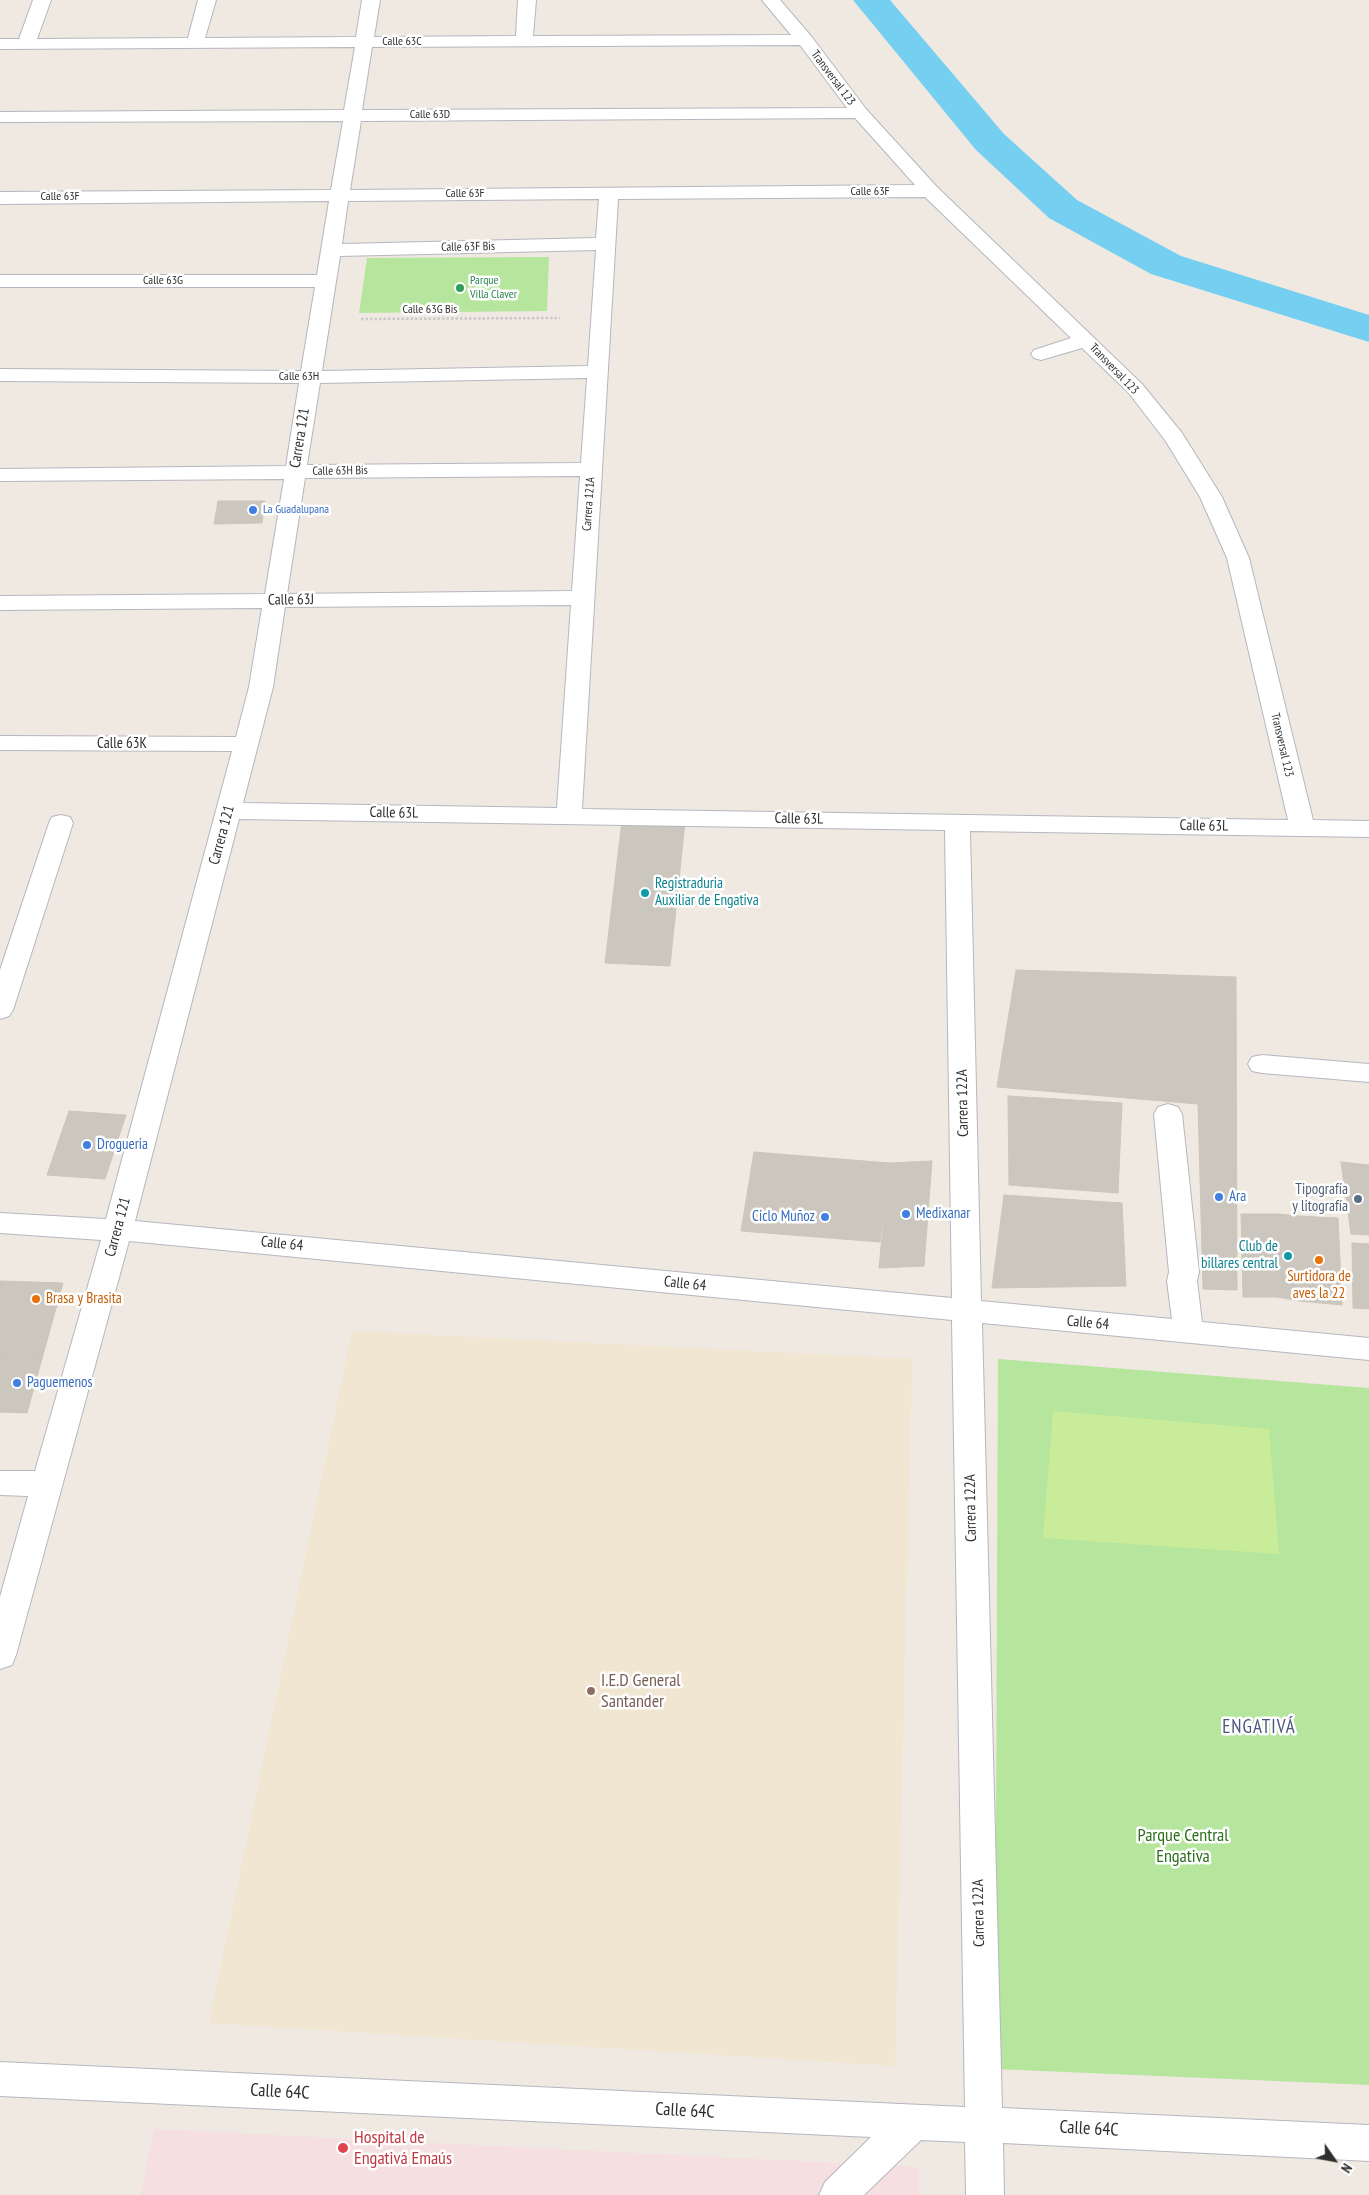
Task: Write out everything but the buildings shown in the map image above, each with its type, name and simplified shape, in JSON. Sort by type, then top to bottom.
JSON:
[{"type":"street","points":[[26,44],[42,0]]},
{"type":"street","points":[[195,43],[207,0]]},
{"type":"street","name":"Carrera 121","points":[[0,1654],[118,1229],[261,688],[370,0]]},
{"type":"street","points":[[524,42],[527,0]]},
{"type":"street","name":"Transversal 123","points":[[770,0],[805,40],[860,113],[930,191],[1135,388],[1174,438],[1215,506],[1238,558],[1302,827]]},
{"type":"street","name":"Calle 63C","points":[[0,44],[805,40]]},
{"type":"street","name":"Calle 63D","points":[[0,117],[860,113]]},
{"type":"street","name":"Calle 63F","points":[[0,198],[930,191]]},
{"type":"street","name":"Carrera 121A","points":[[569,816],[608,193]]},
{"type":"street","name":"Calle 63F Bis","points":[[331,250],[605,244]]},
{"type":"street","name":"Calle 63G","points":[[0,281],[326,281]]},
{"type":"street","points":[[1040,354],[1086,340]]},
{"type":"street","name":"Calle 63H","points":[[0,375],[310,377],[597,372]]},
{"type":"street","name":"Calle 63H Bis","points":[[0,475],[591,468]]},
{"type":"street","name":"Calle 63J","points":[[0,603],[583,598]]},
{"type":"street","name":"Calle 63K","points":[[0,743],[245,744]]},
{"type":"street","name":"Calle 63L","points":[[228,811],[1369,829]]},
{"type":"street","name":"Carrera 122A","points":[[957,822],[985,2195]]},
{"type":"street","points":[[0,1010],[61,823]]},
{"type":"street","points":[[1262,1064],[1369,1073]]},
{"type":"street","points":[[1168,1114],[1184,1272],[1182,1281],[1189,1332]]},
{"type":"street","name":"Calle 64","points":[[0,1223],[118,1229],[967,1312],[1369,1349]]},
{"type":"street","points":[[0,1483],[47,1484]]},
{"type":"street","name":"Calle 64C","points":[[0,2079],[1369,2142]]},
{"type":"street","points":[[838,2195],[914,2121]]},
{"type":"path","name":"Calle 63G Bis","points":[[319,320],[601,317]]},
{"type":"shaded area","name":"I.E.D General Santander","points":[[352,1331],[912,1359],[895,2066],[209,2023]]},
{"type":"shaded area","name":"Hospital de Engativá Emaús","points":[[154,2129],[918,2167],[918,2195],[141,2195]]},
{"type":"green space","name":"Parque Villa Claver","points":[[549,257],[547,311],[359,313],[367,258]]},
{"type":"green space","name":"Parque Central Engativa","points":[[998,1359],[1369,1388],[1369,2085],[995,2069]]},
{"type":"green space","points":[[1053,1411],[1269,1429],[1279,1554],[1043,1538]]},
{"type":"waterway","points":[[871,0],[990,142],[1063,209],[1166,265],[1369,329]]},
{"type":"place","name":"Parque Villa Claver","points":[[460,288]]},
{"type":"place","name":"La Guadalupana","points":[[253,510]]},
{"type":"place","name":"Registraduria Auxiliar de Engativa","points":[[645,893]]},
{"type":"place","name":"Drogueria","points":[[87,1145]]},
{"type":"place","name":"Ara","points":[[1219,1197]]},
{"type":"place","name":"Tipografía y litografía","points":[[1358,1199]]},
{"type":"place","name":"Medixanar","points":[[906,1214]]},
{"type":"place","name":"Ciclo Muñoz","points":[[825,1217]]},
{"type":"place","name":"Club de billares central","points":[[1288,1256]]},
{"type":"place","name":"Surtidora de aves la 22","points":[[1319,1260]]},
{"type":"place","name":"Brasa y Brasita","points":[[36,1299]]},
{"type":"place","name":"Paguemenos","points":[[17,1383]]},
{"type":"place","name":"I.E.D General Santander","points":[[591,1691]]},
{"type":"place","name":"Hospital de Engativá Emaús","points":[[343,2148]]},
{"type":"district","name":"ENGATIVÁ","points":[[1259,1728]]}]
